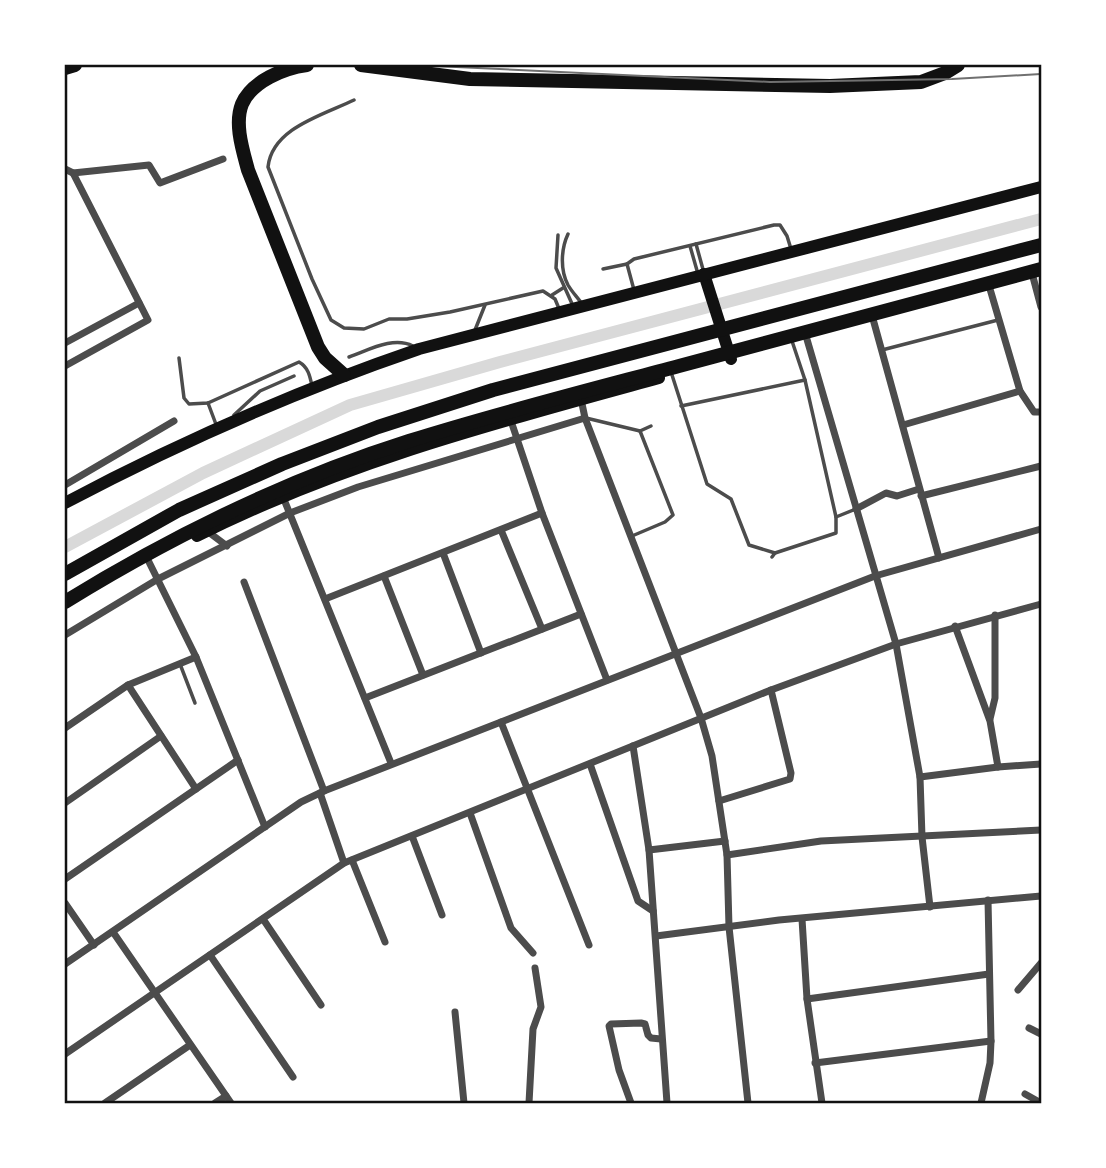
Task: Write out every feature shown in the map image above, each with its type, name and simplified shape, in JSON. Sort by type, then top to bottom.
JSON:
[{"type":"highway","points":[[65,68],[75,65]]},
{"type":"highway","points":[[307,65],[292,67],[269,77],[259,84],[242,104],[242,148],[248,170],[318,347],[325,358],[344,374]]},
{"type":"highway","points":[[360,65],[470,79],[830,86],[921,82],[958,65]]},
{"type":"highway","points":[[65,574],[179,510],[282,464],[378,427],[493,390],[1041,245]]},
{"type":"highway","points":[[65,602],[101,579],[204,525],[309,478],[408,442],[608,385],[1038,274]]},
{"type":"main road","points":[[65,503],[221,425],[344,374],[419,349],[635,292],[703,280],[791,251],[1041,187]]},
{"type":"main road","points":[[65,610],[148,561],[207,531],[283,496],[361,465],[510,418],[1038,274]]},
{"type":"main road","points":[[703,280],[727,360]]},
{"type":"street","points":[[65,366],[148,320],[69,171],[149,165],[160,183],[223,159]]},
{"type":"street","points":[[1038,274],[1041,307]]},
{"type":"street","points":[[990,289],[1020,391],[1034,412],[1041,412]]},
{"type":"street","points":[[65,343],[139,303]]},
{"type":"street","points":[[873,319],[939,558]]},
{"type":"street","points":[[806,336],[896,644],[920,777],[922,837],[930,907]]},
{"type":"street","points":[[903,425],[1020,391]]},
{"type":"street","points":[[581,399],[585,418],[701,719],[712,756],[727,855],[729,927],[748,1103]]},
{"type":"street","points":[[510,418],[542,513],[607,680]]},
{"type":"street","points":[[65,635],[158,579],[290,513],[358,487],[585,418]]},
{"type":"street","points":[[65,485],[174,421]]},
{"type":"street","points":[[856,509],[886,493],[897,496],[920,493],[1041,466]]},
{"type":"street","points":[[283,496],[391,763]]},
{"type":"street","points":[[325,599],[542,513]]},
{"type":"street","points":[[65,964],[301,802],[322,792],[875,576],[1041,529]]},
{"type":"street","points":[[501,530],[542,629]]},
{"type":"street","points":[[207,531],[227,545]]},
{"type":"street","points":[[443,553],[481,653]]},
{"type":"street","points":[[148,561],[196,657],[265,827]]},
{"type":"street","points":[[384,576],[423,676]]},
{"type":"street","points":[[244,582],[348,861],[384,942]]},
{"type":"street","points":[[65,1054],[348,861],[771,690],[896,644],[1041,604]]},
{"type":"street","points":[[365,698],[581,614]]},
{"type":"street","points":[[990,721],[995,698],[995,615]]},
{"type":"street","points":[[956,626],[990,721],[998,767]]},
{"type":"street","points":[[65,728],[128,685],[196,657]]},
{"type":"street","points":[[128,685],[196,789]]},
{"type":"street","points":[[719,801],[790,779],[771,690]]},
{"type":"street","points":[[501,722],[589,945]]},
{"type":"street","points":[[65,803],[161,736]]},
{"type":"street","points":[[634,746],[649,850],[667,1103]]},
{"type":"street","points":[[65,879],[238,760]]},
{"type":"street","points":[[590,764],[638,901],[653,911]]},
{"type":"street","points":[[920,777],[1041,764]]},
{"type":"street","points":[[470,813],[511,928],[533,953]]},
{"type":"street","points":[[727,855],[821,841],[1041,830]]},
{"type":"street","points":[[412,836],[442,915]]},
{"type":"street","points":[[649,850],[725,841]]},
{"type":"street","points":[[656,936],[1041,896]]},
{"type":"street","points":[[981,1103],[990,1063],[991,1041],[988,900]]},
{"type":"street","points":[[65,904],[94,945]]},
{"type":"street","points":[[263,919],[321,1005]]},
{"type":"street","points":[[802,919],[807,999],[821,1103]]},
{"type":"street","points":[[113,932],[232,1103]]},
{"type":"street","points":[[210,955],[293,1077]]},
{"type":"street","points":[[1018,990],[1041,963]]},
{"type":"street","points":[[529,1103],[533,1029],[541,1007],[535,968]]},
{"type":"street","points":[[807,999],[989,974]]},
{"type":"street","points":[[454,1012],[464,1103]]},
{"type":"street","points":[[631,1103],[619,1070],[609,1026],[642,1023],[651,1038],[661,1038]]},
{"type":"street","points":[[1029,1028],[1041,1034]]},
{"type":"street","points":[[815,1063],[991,1041]]},
{"type":"street","points":[[105,1103],[190,1045]]},
{"type":"street","points":[[1025,1094],[1041,1103]]},
{"type":"street","points":[[215,1103],[226,1096]]},
{"type":"lane","points":[[354,100],[289,132],[270,154],[268,167],[331,320],[344,328],[364,329],[389,319],[407,320],[543,291],[552,295],[560,312]]},
{"type":"lane","points":[[603,269],[774,225],[783,229],[791,251]]},
{"type":"lane","points":[[568,234],[563,245],[563,266],[568,286],[579,307]]},
{"type":"lane","points":[[558,235],[556,268],[563,288],[579,307]]},
{"type":"lane","points":[[696,244],[703,280]]},
{"type":"lane","points":[[690,246],[703,280]]},
{"type":"lane","points":[[627,264],[635,292]]},
{"type":"lane","points":[[552,295],[563,288]]},
{"type":"lane","points":[[473,335],[485,305]]},
{"type":"lane","points":[[881,350],[998,320]]},
{"type":"lane","points":[[673,375],[707,484],[731,499],[749,545],[774,555],[836,533],[836,517],[805,380],[792,340]]},
{"type":"lane","points":[[348,357],[391,342],[405,342],[419,349]]},
{"type":"lane","points":[[179,358],[184,398],[189,404],[208,403],[299,362],[309,374],[312,388]]},
{"type":"lane","points":[[208,403],[221,425],[260,391],[294,376]]},
{"type":"lane","points":[[681,405],[805,380]]},
{"type":"lane","points":[[585,418],[640,431],[651,426]]},
{"type":"lane","points":[[630,536],[665,522],[673,515],[640,431]]},
{"type":"lane","points":[[836,517],[856,509]]},
{"type":"lane","points":[[180,664],[195,703]]},
{"type":"waterway","points":[[65,547],[203,473],[350,405],[500,362],[1041,219]]},
{"type":"tram line","points":[[413,65],[770,82],[952,79],[1041,74]]}]
